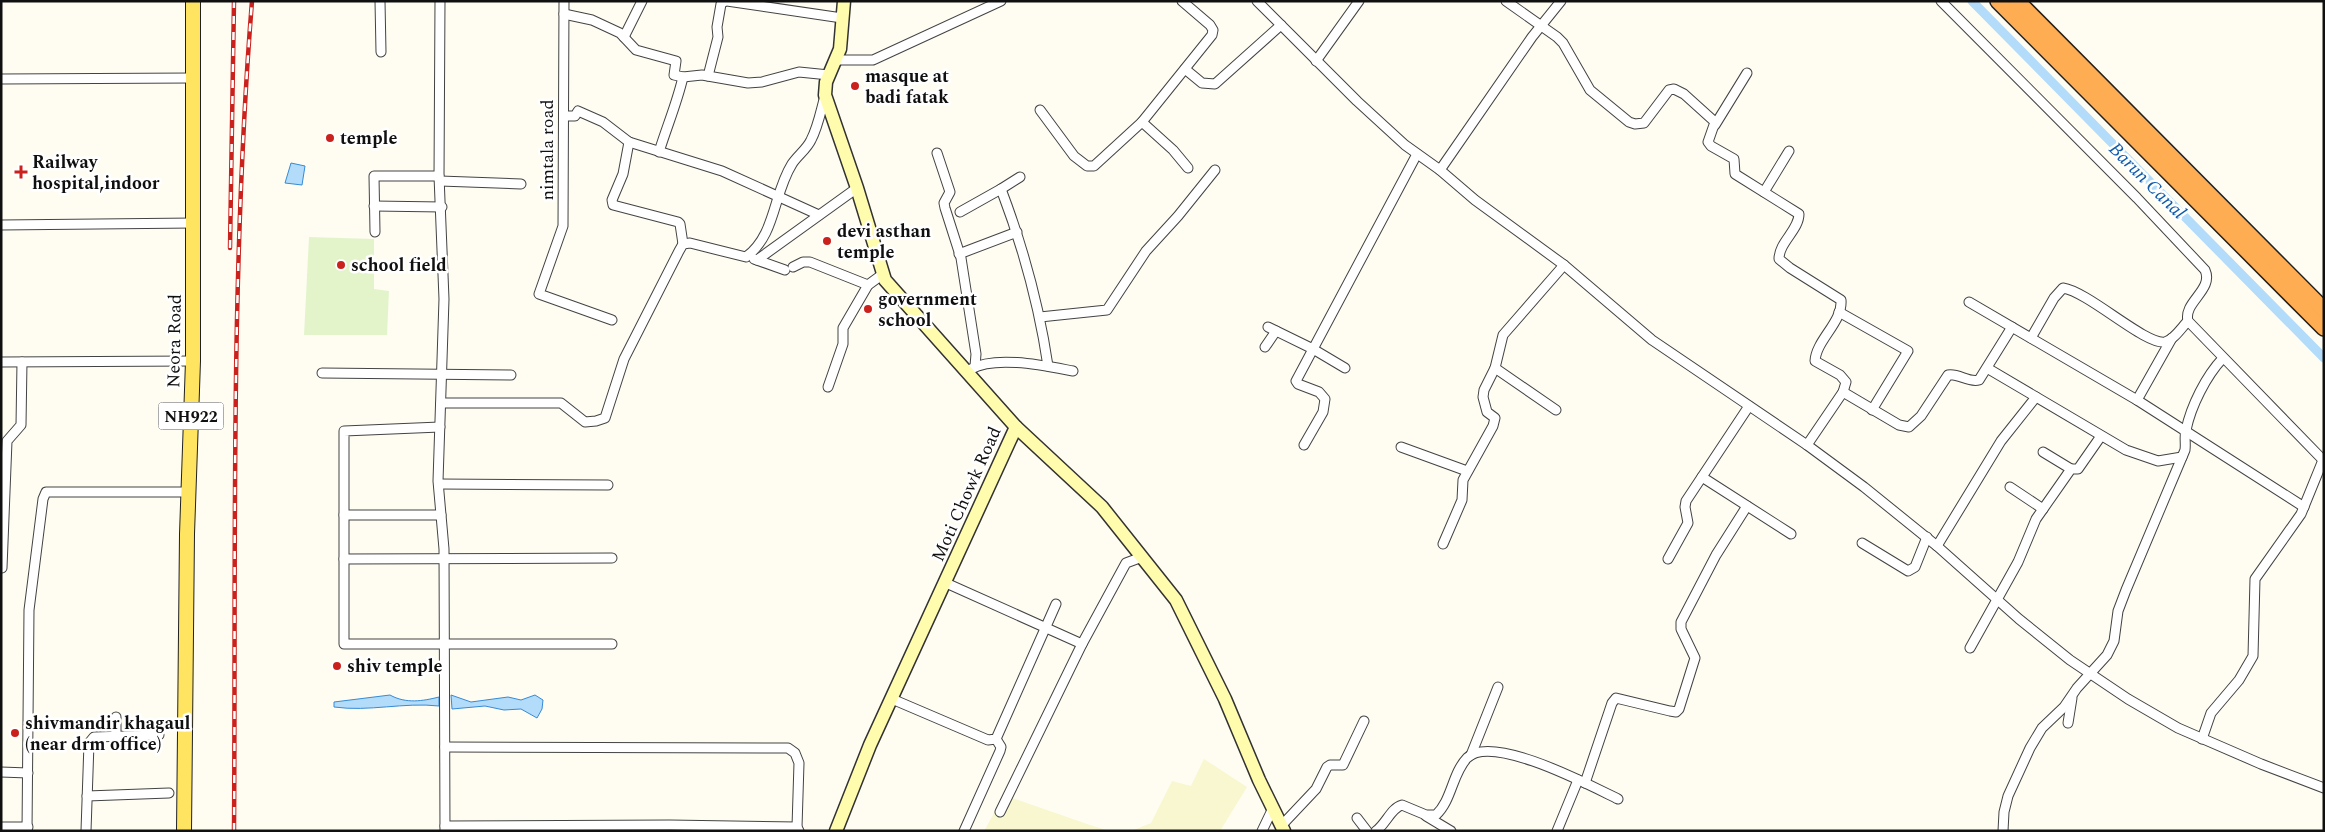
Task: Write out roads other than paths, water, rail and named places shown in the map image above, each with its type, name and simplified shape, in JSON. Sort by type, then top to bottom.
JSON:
[{"type":"highway","points":[[1998,1],[2324,328]]},
{"type":"highway","points":[[2017,1],[2324,310]]},
{"type":"main road","name":"Neora Road","points":[[184,831],[188,492],[193,361],[192,1]]},
{"type":"street","points":[[380,1],[381,52]]},
{"type":"street","points":[[440,1],[440,179],[444,298],[439,484],[444,559],[445,829],[670,824],[798,829],[799,763],[795,753],[788,748],[445,747]]},
{"type":"street","name":"nimtala road","points":[[564,1],[563,226],[539,294],[612,320]]},
{"type":"street","points":[[624,37],[642,1]]},
{"type":"street","points":[[708,76],[718,38],[717,27],[721,4],[726,1],[842,18]]},
{"type":"street","name":"Moti Chowk Road","points":[[836,831],[870,745],[1016,427],[971,369],[885,280],[857,188],[825,96],[826,82],[840,48],[844,1]]},
{"type":"street","points":[[835,60],[873,60],[1001,1]]},
{"type":"street","points":[[1040,110],[1074,156],[1087,166],[1094,166],[1142,122],[1212,34],[1213,30],[1182,1]]},
{"type":"street","points":[[1257,1],[1316,61],[1393,134],[1417,154],[1440,170],[1475,200],[1564,265],[1652,340],[1807,445],[1937,546],[1997,600],[2091,674],[2159,717],[2202,738],[2324,788]]},
{"type":"street","points":[[1316,61],[1359,1]]},
{"type":"street","points":[[1506,1],[1542,25],[1563,43],[1590,90],[1629,122],[1634,124],[1644,123],[1666,93],[1674,89],[1705,111],[1715,122],[1715,125]]},
{"type":"street","points":[[1440,170],[1561,1]]},
{"type":"street","points":[[1941,1],[2138,198],[2205,270],[2206,283],[2187,313],[2188,321],[2323,460],[2304,507],[2287,535],[2254,579],[2253,656],[2239,680],[2211,712],[2202,738]]},
{"type":"street","points":[[564,14],[592,20],[624,37],[636,50],[676,61],[674,75],[683,77],[708,76],[748,83],[762,82],[799,72],[829,75]]},
{"type":"street","points":[[1185,68],[1202,83],[1215,84],[1281,25]]},
{"type":"street","points":[[1747,74],[1715,125],[1708,142],[1734,159],[1735,174],[1799,214],[1797,222],[1781,249],[1779,259],[1840,300],[1839,312],[1816,353],[1815,361],[1844,378],[1846,382],[1843,392],[1807,445]]},
{"type":"street","points":[[659,152],[670,115],[677,104],[683,77]]},
{"type":"street","points":[[1,79],[192,78]]},
{"type":"street","points":[[746,257],[754,251],[765,236],[778,195],[792,164],[811,142],[825,96]]},
{"type":"street","points":[[564,116],[575,116],[578,111],[603,122],[629,142],[722,171],[819,215]]},
{"type":"street","points":[[1142,122],[1173,150],[1188,168]]},
{"type":"street","points":[[441,403],[561,403],[585,422],[596,422],[605,418],[624,359],[683,244],[680,224],[678,222],[613,205],[612,203],[623,174],[629,142]]},
{"type":"street","points":[[1764,192],[1789,152]]},
{"type":"street","points":[[937,153],[950,192],[944,203],[959,254],[976,354],[971,369],[1022,362],[1073,371]]},
{"type":"street","points":[[1304,445],[1323,412],[1326,402],[1324,395],[1298,384],[1296,381],[1417,154]]},
{"type":"street","points":[[1040,317],[1107,310],[1146,251],[1178,216],[1215,170]]},
{"type":"street","points":[[374,232],[374,176],[521,184]]},
{"type":"street","points":[[960,212],[1020,178]]},
{"type":"street","points":[[757,260],[857,188]]},
{"type":"street","points":[[1001,189],[1018,232],[1040,317],[1048,366]]},
{"type":"street","points":[[374,206],[442,206]]},
{"type":"street","points":[[1,225],[194,223]]},
{"type":"street","points":[[959,254],[1018,232]]},
{"type":"street","points":[[683,244],[690,243],[789,268],[803,262],[810,262],[868,285]]},
{"type":"street","points":[[1443,544],[1462,500],[1463,480],[1493,426],[1495,418],[1487,412],[1483,397],[1484,390],[1495,368],[1503,335],[1564,265]]},
{"type":"street","points":[[828,387],[843,344],[843,328],[868,285],[883,274]]},
{"type":"street","points":[[2030,338],[2054,298],[2063,288],[2084,297],[2148,336],[2162,342],[2167,342],[2172,338],[2188,321]]},
{"type":"street","points":[[1969,302],[2137,400],[2304,507]]},
{"type":"street","points":[[1839,312],[1908,352],[1872,410]]},
{"type":"street","points":[[1843,392],[1899,425],[1909,427],[1920,416],[1948,375],[1953,374],[1975,381],[1983,376],[2012,327]]},
{"type":"street","points":[[1265,347],[1272,329],[1313,348],[1345,368]]},
{"type":"street","points":[[2137,400],[2172,338]]},
{"type":"street","points":[[2003,831],[2005,805],[2030,748],[2042,728],[2064,707],[2111,649],[2118,611],[2182,457],[2186,441],[2185,432],[2200,394],[2222,358]]},
{"type":"street","points":[[1,362],[193,361]]},
{"type":"street","points":[[2,568],[7,442],[21,425],[22,362]]},
{"type":"street","points":[[1495,368],[1556,410]]},
{"type":"street","points":[[1987,368],[2126,450],[2152,460],[2167,461],[2182,457]]},
{"type":"street","points":[[322,373],[511,375]]},
{"type":"street","points":[[1937,546],[2001,441],[2036,397]]},
{"type":"street","points":[[1668,559],[1687,527],[1686,501],[1749,406]]},
{"type":"street","points":[[440,427],[344,431],[344,644],[612,644]]},
{"type":"street","points":[[1016,427],[1102,507],[1176,600],[1225,699],[1283,828],[1316,789],[1327,767],[1330,765],[1343,765],[1364,721]]},
{"type":"street","points":[[2043,452],[2071,469],[2078,469],[2101,436]]},
{"type":"street","points":[[1401,447],[1467,471]]},
{"type":"street","points":[[1970,648],[2022,553],[2036,519],[2071,469]]},
{"type":"street","points":[[1702,477],[1792,534]]},
{"type":"street","points":[[439,484],[608,485]]},
{"type":"street","points":[[2010,487],[2043,509]]},
{"type":"street","points":[[1,827],[28,829],[29,610],[43,499],[46,492],[188,492]]},
{"type":"street","points":[[1557,831],[1582,781],[1616,698],[1670,711],[1676,712],[1679,709],[1695,658],[1681,629],[1681,622],[1716,555],[1746,506]]},
{"type":"street","points":[[344,515],[441,515]]},
{"type":"street","points":[[1862,543],[1908,571],[1915,567],[1927,538]]},
{"type":"street","points":[[1000,812],[1082,644],[1126,562],[1142,557]]},
{"type":"street","points":[[344,559],[612,558]]},
{"type":"street","points":[[946,583],[1082,644]]},
{"type":"street","points":[[996,739],[1056,604]]},
{"type":"street","points":[[1426,816],[1436,814],[1441,810],[1459,769],[1471,755],[1498,686]]},
{"type":"street","points":[[2068,723],[2073,694]]},
{"type":"street","points":[[892,699],[988,740],[996,739]]},
{"type":"street","points":[[116,717],[116,736]]},
{"type":"street","points":[[86,831],[89,743],[94,737],[159,735]]},
{"type":"street","points":[[964,831],[1000,751],[1001,747],[996,739]]},
{"type":"street","points":[[1471,755],[1482,752],[1533,760],[1618,798]]},
{"type":"street","points":[[1,772],[28,773]]},
{"type":"street","points":[[87,796],[169,794]]},
{"type":"street","points":[[1376,831],[1385,824],[1398,806],[1407,806],[1451,831]]},
{"type":"street","points":[[1262,831],[1273,808]]},
{"type":"street","points":[[1357,818],[1367,831]]},
{"type":"water","points":[[291,163],[305,166],[302,185],[285,183]]},
{"type":"water","points":[[390,695],[408,701],[439,697],[439,706],[334,707],[334,702]]},
{"type":"water","points":[[451,695],[471,702],[508,697],[521,700],[535,695],[543,700],[542,709],[537,718],[521,709],[504,710],[485,706],[452,709]]},
{"type":"waterway","name":"Barun Canal","points":[[1972,1],[2324,358]]},
{"type":"railway","points":[[230,248],[234,1]]},
{"type":"railway","points":[[234,831],[237,312],[240,208],[252,1]]},
{"type":"place","name":"masque at badi fatak","points":[[855,86]]},
{"type":"place","name":"temple","points":[[330,138]]},
{"type":"place","name":"Railway hospital,indoor","points":[[21,172]]},
{"type":"place","name":"devi asthan temple","points":[[827,241]]},
{"type":"place","name":"school field","points":[[341,265]]},
{"type":"place","name":"government school","points":[[868,309]]},
{"type":"place","name":"shiv temple","points":[[337,666]]},
{"type":"place","name":"shivmandir khagaul (near drm office)","points":[[15,733]]}]
